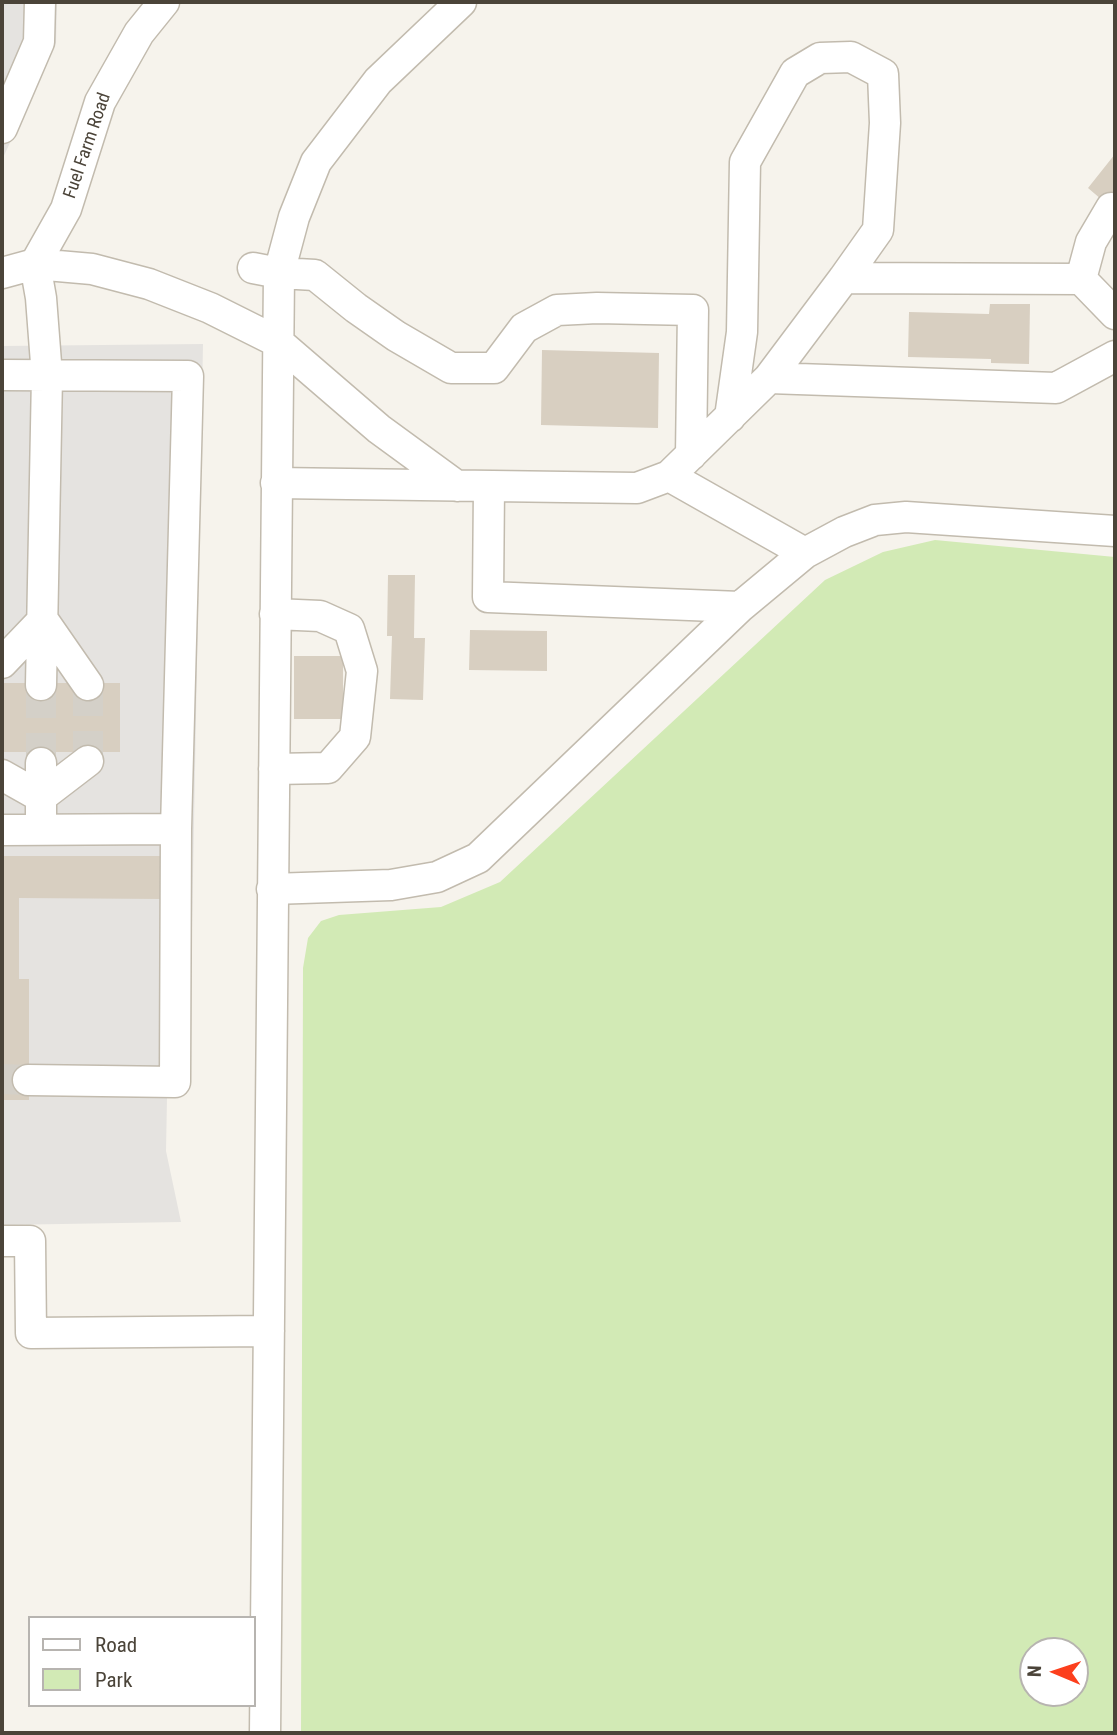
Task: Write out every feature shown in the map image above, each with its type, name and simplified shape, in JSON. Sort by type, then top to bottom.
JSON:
[{"type":"lane","points":[[2,128],[39,41],[40,2]]},
{"type":"lane","name":"Fuel Farm Road","points":[[35,264],[66,209],[100,102],[139,33],[164,2]]},
{"type":"lane","points":[[265,1733],[278,342],[266,271],[294,217],[316,162],[370,72],[461,2]]},
{"type":"lane","points":[[276,483],[637,488],[669,476],[730,417],[769,378],[878,230],[885,123],[883,74],[851,57],[820,58],[795,73],[745,162],[742,332],[730,417]]},
{"type":"lane","points":[[1081,279],[1091,242],[1111,208]]},
{"type":"lane","points":[[35,264],[41,298],[47,376],[41,685]]},
{"type":"lane","points":[[2,273],[35,264],[92,269],[149,284],[214,310],[278,342],[379,429],[457,486]]},
{"type":"lane","points":[[266,271],[315,275],[386,329],[451,368],[494,368],[524,328],[557,310],[693,310],[691,455]]},
{"type":"lane","points":[[844,278],[1081,279],[1115,314]]},
{"type":"lane","points":[[769,378],[1056,388],[1115,356]]},
{"type":"lane","points":[[2,375],[188,376],[176,829],[175,1082],[28,1080]]},
{"type":"lane","points":[[669,476],[805,553]]},
{"type":"lane","points":[[489,486],[488,597],[740,607]]},
{"type":"lane","points":[[272,889],[391,885],[437,877],[478,858],[740,607],[805,553],[844,532],[875,520],[906,517],[1115,531]]},
{"type":"lane","points":[[274,769],[328,768],[355,737],[362,671],[349,629],[320,616],[275,614]]},
{"type":"lane","points":[[2,663],[43,620]]},
{"type":"lane","points":[[43,620],[88,685]]},
{"type":"lane","points":[[41,797],[88,761]]},
{"type":"lane","points":[[41,763],[41,830]]},
{"type":"lane","points":[[2,775],[41,797]]},
{"type":"lane","points":[[2,830],[176,829]]},
{"type":"lane","points":[[2,1241],[30,1241],[31,1333],[269,1331]]},
{"type":"green space","points":[[935,540],[1115,557],[1115,1733],[301,1733],[303,968],[308,938],[321,921],[339,915],[441,907],[500,882],[825,580],[883,552]]},
{"type":"shaded area","points":[[2,2],[57,2],[56,43],[2,160]]},
{"type":"shaded area","points":[[203,344],[189,1087],[167,1098],[166,1151],[181,1222],[2,1225],[2,346]]},
{"type":"building","points":[[1115,154],[1115,211],[1088,188]]},
{"type":"building","points":[[990,304],[1030,304],[1029,364],[991,363],[991,359],[908,357],[909,312],[989,314]]},
{"type":"building","points":[[542,350],[659,353],[658,428],[541,425]]},
{"type":"building","points":[[388,575],[415,575],[414,638],[425,638],[423,700],[390,699],[392,636],[387,636]]},
{"type":"building","points":[[470,630],[547,631],[547,671],[469,670]]},
{"type":"building","points":[[294,656],[343,656],[343,719],[294,719]]},
{"type":"building","points":[[2,683],[120,683],[120,752],[2,752]]},
{"type":"building","points":[[2,856],[162,856],[162,899],[19,898],[19,979],[29,979],[29,1100],[2,1100]]},
{"type":"tunnel","points":[[41,685],[41,763]]},
{"type":"tunnel","points":[[88,685],[88,761]]},
{"type":"tunnel","points":[[2,1079],[28,1080]]}]
